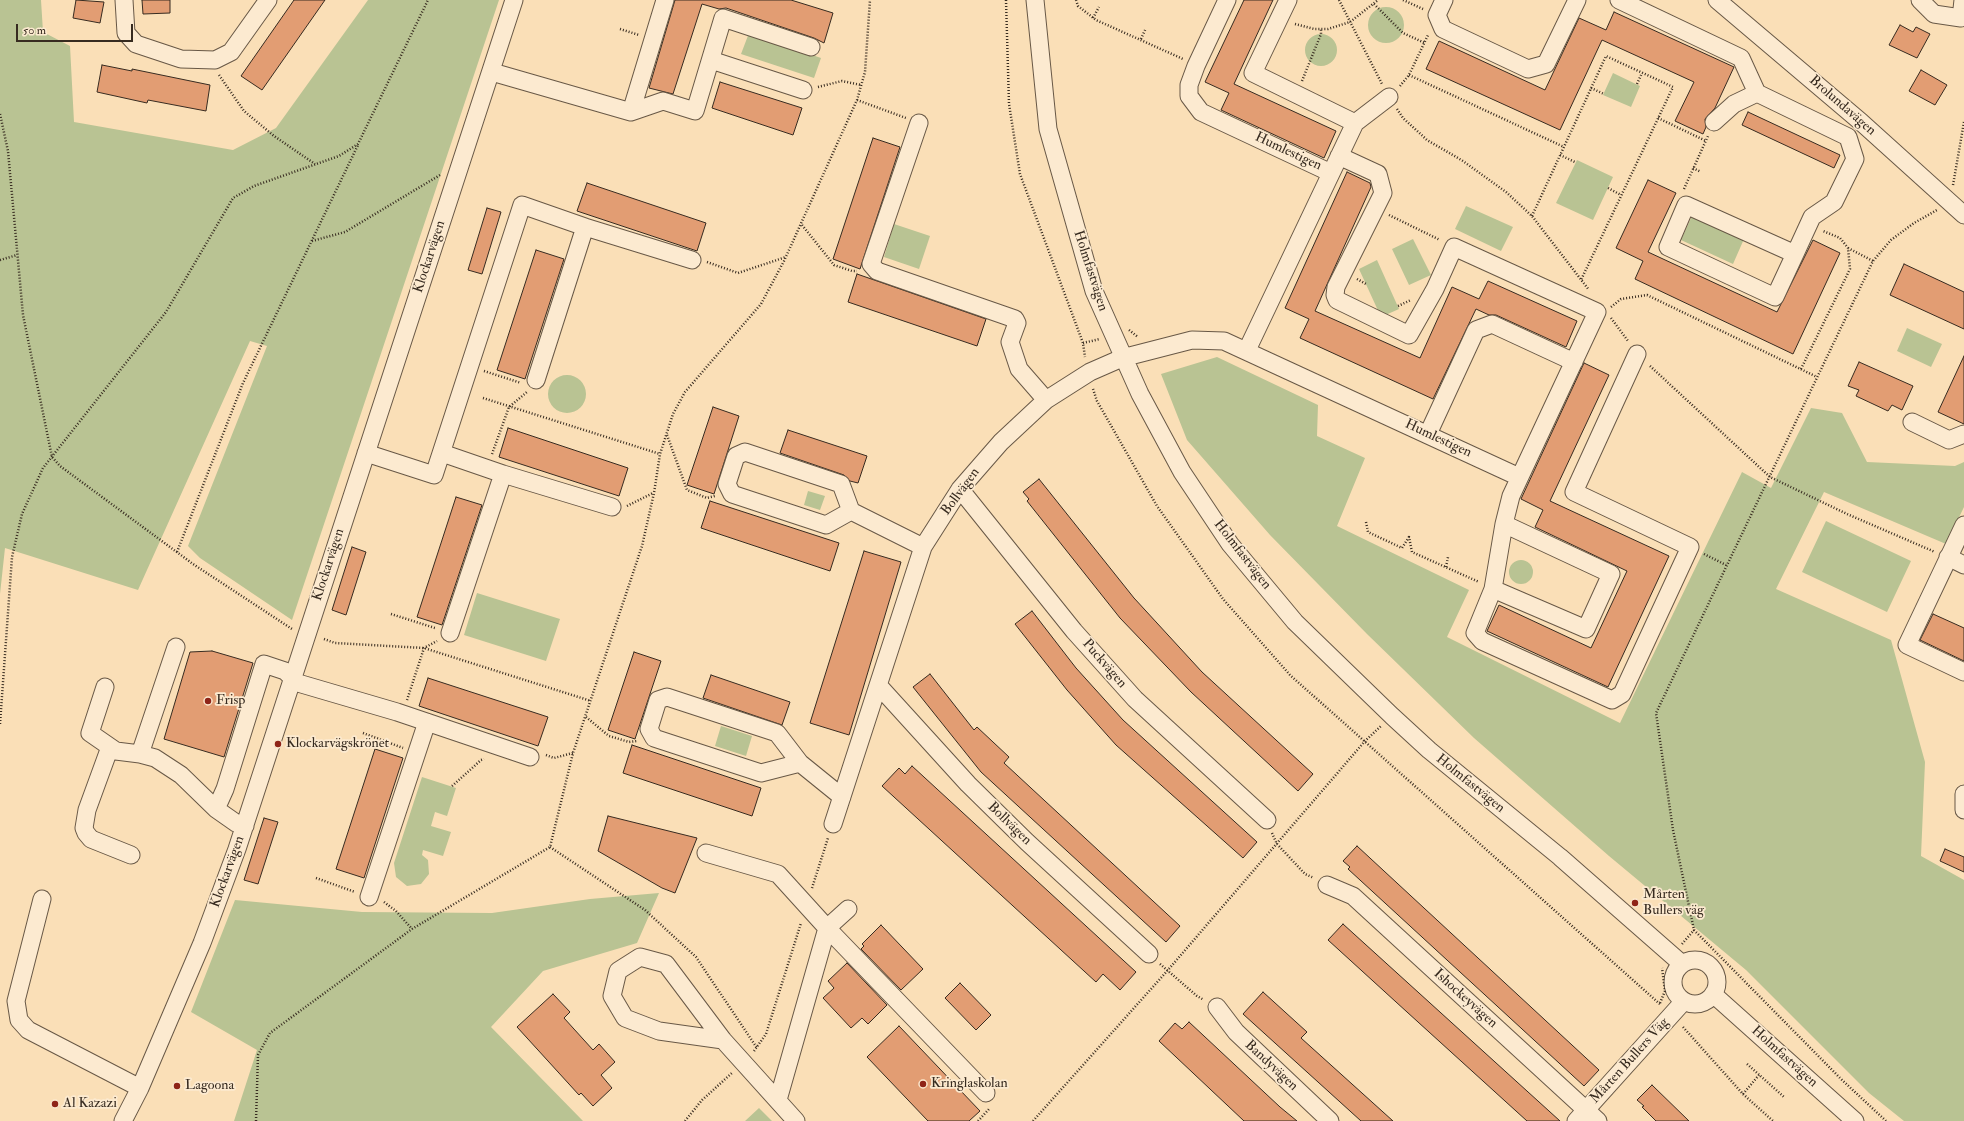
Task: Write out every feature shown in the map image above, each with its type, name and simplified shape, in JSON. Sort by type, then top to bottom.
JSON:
[{"type":"street","points":[[124,0],[126,32],[136,44],[182,59],[215,60],[231,52],[268,0]]},
{"type":"street","name":"Klockarvägen","points":[[123,1121],[140,1088],[202,944],[245,826],[292,677],[492,72],[514,0]]},
{"type":"street","points":[[631,112],[665,0]]},
{"type":"street","name":"Holmfastvägen","points":[[1034,0],[1048,129],[1094,291],[1122,358],[1182,472],[1230,544],[1295,622],[1392,716],[1429,750],[1560,857],[1682,964]]},
{"type":"street","name":"Humlestigen","points":[[1226,0],[1196,66],[1189,85],[1189,96],[1201,112],[1331,173],[1247,350]]},
{"type":"street","points":[[1288,0],[1253,73],[1355,123]]},
{"type":"street","points":[[1444,0],[1437,16],[1443,29],[1528,69],[1546,64],[1577,0]]},
{"type":"street","points":[[1620,0],[1741,58],[1757,93],[1848,137],[1855,159],[1834,202],[1812,217],[1808,224],[1795,254],[1775,297],[1668,246],[1686,205],[1795,254]]},
{"type":"street","name":"Brolundavägen","points":[[1717,0],[1861,122],[1960,210]]},
{"type":"street","points":[[1920,0],[1934,14],[1961,18],[1963,0]]},
{"type":"street","points":[[492,72],[631,112],[663,101],[695,111],[724,18],[811,47]]},
{"type":"street","points":[[711,60],[803,90]]},
{"type":"street","points":[[1714,122],[1734,104],[1757,93]]},
{"type":"street","points":[[1331,173],[1355,123],[1389,97]]},
{"type":"street","points":[[1848,137],[1861,122]]},
{"type":"street","points":[[918,123],[871,264],[877,271],[1015,319],[1017,323],[1010,342],[1019,369],[1046,400]]},
{"type":"street","points":[[1339,156],[1378,174],[1383,194],[1336,287],[1335,295],[1337,300],[1409,335],[1435,289],[1454,246],[1597,312],[1511,496],[1504,524],[1493,589],[1475,633],[1482,641],[1612,700],[1622,694],[1690,547],[1574,492],[1637,354]]},
{"type":"street","points":[[366,454],[434,475],[522,205],[692,260]]},
{"type":"street","points":[[535,383],[585,226]]},
{"type":"street","points":[[1428,434],[1476,330],[1492,324],[1574,362]]},
{"type":"street","name":"Humlestigen","points":[[1122,358],[1192,340],[1224,340],[1519,477]]},
{"type":"street","name":"Bollvägen","points":[[833,824],[924,547],[960,489],[1001,442],[1046,400],[1088,373],[1122,358]]},
{"type":"street","points":[[1912,422],[1949,440],[1964,434]]},
{"type":"street","points":[[851,511],[826,525],[732,494],[727,484],[736,456],[745,452],[841,484],[851,511],[924,547]]},
{"type":"street","points":[[442,453],[487,467],[503,474],[612,507]]},
{"type":"street","points":[[450,633],[503,474]]},
{"type":"street","name":"Puckvägen","points":[[960,489],[1074,631],[1135,699],[1267,820]]},
{"type":"street","points":[[1493,589],[1586,628],[1611,574],[1504,524]]},
{"type":"street","points":[[1964,525],[1907,645],[1964,672]]},
{"type":"street","points":[[1948,558],[1964,565]]},
{"type":"street","points":[[140,754],[176,648]]},
{"type":"street","points":[[216,810],[225,789],[264,664],[285,671],[298,683],[402,714],[530,757]]},
{"type":"street","name":"Bollvägen","points":[[878,685],[968,784],[1028,842],[1149,954]]},
{"type":"street","points":[[105,687],[90,733],[116,752],[140,754],[155,758],[181,775],[216,810],[236,823],[245,826]]},
{"type":"street","points":[[800,764],[761,773],[654,738],[649,728],[658,700],[667,697],[776,733],[800,764],[842,797]]},
{"type":"street","points":[[369,897],[427,722]]},
{"type":"street","points":[[110,747],[87,810],[84,828],[91,839],[130,855]]},
{"type":"street","points":[[1964,794],[1964,810]]},
{"type":"street","points":[[706,853],[778,874],[827,928],[986,1093]]},
{"type":"street","name":"Ishockeyvägen","points":[[1328,885],[1353,896],[1587,1117]]},
{"type":"street","points":[[42,898],[16,1001],[19,1020],[28,1030],[140,1088]]},
{"type":"street","points":[[778,1100],[827,928],[848,908]]},
{"type":"street","points":[[723,1040],[659,1031],[625,1018],[612,996],[618,971],[640,957],[666,964],[723,1040],[796,1121]]},
{"type":"street","points":[[1688,961],[1703,961],[1710,965],[1715,972],[1717,979],[1713,994],[1702,1002],[1695,1003],[1684,1000],[1676,992],[1673,982],[1675,972],[1682,964],[1688,961]]},
{"type":"street","name":"Holmfastvägen","points":[[1713,994],[1855,1121]]},
{"type":"street","name":"Mårten Bullers Väg","points":[[1587,1117],[1684,1000]]},
{"type":"street","name":"Bandyvägen","points":[[1217,1007],[1236,1032],[1330,1121]]},
{"type":"path","points":[[177,552],[243,383],[428,0]]},
{"type":"path","points":[[256,1121],[258,1056],[270,1033],[412,929],[550,847],[573,753],[642,546],[654,493],[660,454],[673,414],[685,392],[761,304],[802,225],[857,100],[865,72],[870,0]]},
{"type":"path","points":[[1006,0],[1009,104],[1020,174],[1083,343],[1088,373],[1097,401],[1157,506],[1222,599],[1290,675],[1671,1014],[1743,1094],[1773,1121]]},
{"type":"path","points":[[1076,0],[1078,6],[1094,18],[1196,66]]},
{"type":"path","points":[[1339,0],[1389,97],[1403,118],[1427,140],[1463,161],[1506,192],[1532,216],[1591,292]]},
{"type":"path","points":[[1279,19],[1314,29],[1328,29],[1350,22],[1378,0]]},
{"type":"path","points":[[1389,97],[1409,75],[1437,16],[1404,0]]},
{"type":"path","points":[[1374,4],[1403,33],[1425,43]]},
{"type":"path","points":[[1094,18],[1099,7]]},
{"type":"path","points":[[1141,39],[1146,28]]},
{"type":"path","points":[[1311,62],[1321,34],[1321,29]]},
{"type":"path","points":[[1532,216],[1606,56],[1673,87],[1581,280]]},
{"type":"path","points":[[215,60],[217,71],[244,111],[274,136],[316,164]]},
{"type":"path","points":[[1637,84],[1642,73]]},
{"type":"path","points":[[1409,75],[1564,147]]},
{"type":"path","points":[[803,90],[842,81],[861,85]]},
{"type":"path","points":[[1591,88],[1604,94]]},
{"type":"path","points":[[857,100],[918,123]]},
{"type":"path","points":[[0,114],[8,151],[22,315],[52,457],[60,466],[177,552],[284,625]]},
{"type":"path","points":[[1658,118],[1706,141]]},
{"type":"path","points":[[1684,211],[1679,199],[1714,122]]},
{"type":"path","points":[[1886,1121],[1841,1080],[1694,930],[1672,830],[1656,712],[1873,261],[1891,240],[1914,223],[1960,210],[1964,122]]},
{"type":"path","points":[[0,724],[12,557],[22,514],[43,468],[166,312],[233,198],[254,186],[339,156],[358,144]]},
{"type":"path","points":[[1560,155],[1575,162]]},
{"type":"path","points":[[1693,168],[1701,172]]},
{"type":"path","points":[[312,241],[345,232],[448,170],[458,173]]},
{"type":"path","points":[[1608,188],[1621,195]]},
{"type":"path","points":[[1376,209],[1454,246]]},
{"type":"path","points":[[1808,224],[1840,238],[1848,248],[1873,261]]},
{"type":"path","points":[[802,225],[834,265],[852,271],[877,271]]},
{"type":"path","points":[[1801,369],[1850,269],[1848,248]]},
{"type":"path","points":[[0,260],[17,255]]},
{"type":"path","points":[[692,260],[698,259],[738,273],[786,257]]},
{"type":"path","points":[[1606,311],[1621,299],[1647,296],[1818,377]]},
{"type":"path","points":[[1610,317],[1637,354],[1770,477],[1848,514],[1948,558]]},
{"type":"path","points":[[470,366],[535,383]]},
{"type":"path","points":[[487,467],[509,407],[535,383]]},
{"type":"path","points":[[483,398],[660,454]]},
{"type":"path","points":[[666,434],[686,490],[707,498],[732,494]]},
{"type":"path","points":[[612,507],[623,509],[654,493]]},
{"type":"path","points":[[1366,522],[1368,532],[1402,548],[1409,537],[1412,552],[1493,589]]},
{"type":"path","points":[[1690,547],[1726,565]]},
{"type":"path","points":[[1446,567],[1448,557]]},
{"type":"path","points":[[391,614],[450,633]]},
{"type":"path","points":[[402,714],[424,648],[450,633]]},
{"type":"path","points":[[324,639],[335,643],[424,648],[591,701]]},
{"type":"path","points":[[1032,1121],[1168,970],[1365,741],[1392,716]]},
{"type":"path","points":[[586,717],[609,736],[629,742],[654,738]]},
{"type":"path","points":[[363,733],[416,753]]},
{"type":"path","points":[[530,757],[537,753],[554,758],[573,753]]},
{"type":"path","points":[[452,786],[481,760],[488,758]]},
{"type":"path","points":[[1267,820],[1277,844],[1305,874],[1328,885]]},
{"type":"path","points":[[685,1121],[702,1100],[757,1048],[766,1034],[833,824]]},
{"type":"path","points":[[550,847],[645,910],[696,957],[757,1048]]},
{"type":"path","points":[[316,878],[384,902],[396,911],[412,929]]},
{"type":"path","points":[[1149,954],[1197,996],[1217,1007]]},
{"type":"path","points":[[1747,1064],[1784,1097]]},
{"type":"path","points":[[1743,1094],[1760,1075]]},
{"type":"green space","points":[[0,0],[41,0],[43,32],[70,46],[74,122],[233,150],[276,128],[368,0],[499,0],[292,620],[200,558],[188,546],[267,346],[250,341],[138,590],[5,548],[0,594]]},
{"type":"green space","points":[[1386,7],[1399,12],[1404,25],[1399,38],[1386,43],[1373,38],[1368,25],[1373,12]]},
{"type":"green space","points":[[749,33],[821,58],[814,78],[741,54]]},
{"type":"green space","points":[[1318,34],[1324,34],[1333,38],[1337,50],[1333,62],[1324,66],[1318,66],[1309,62],[1305,53],[1305,47],[1309,38]]},
{"type":"green space","points":[[1613,73],[1640,86],[1631,107],[1603,95]]},
{"type":"green space","points":[[1577,160],[1613,177],[1593,220],[1556,203]]},
{"type":"green space","points":[[1466,206],[1513,227],[1501,251],[1455,229]]},
{"type":"green space","points":[[1692,216],[1744,239],[1733,264],[1681,240]]},
{"type":"green space","points":[[894,224],[930,236],[919,269],[884,257]]},
{"type":"green space","points":[[1413,239],[1431,275],[1409,285],[1392,249]]},
{"type":"green space","points":[[1377,260],[1399,309],[1381,317],[1359,269]]},
{"type":"green space","points":[[1907,328],[1942,344],[1931,367],[1897,351]]},
{"type":"green space","points":[[1217,357],[1318,405],[1317,436],[1365,458],[1337,526],[1469,590],[1447,637],[1620,723],[1742,472],[1771,488],[1811,408],[1842,413],[1867,462],[1955,466],[1964,462],[1964,507],[1946,544],[1824,492],[1776,589],[1891,640],[1925,762],[1921,856],[1964,880],[1964,1121],[1904,1121],[1869,1093],[1746,970],[1609,856],[1474,738],[1367,634],[1270,535],[1187,440],[1161,374]]},
{"type":"green space","points":[[563,375],[571,375],[578,378],[583,383],[586,394],[583,405],[578,410],[571,413],[563,413],[556,410],[551,405],[548,398],[548,390],[551,383],[556,378]]},
{"type":"green space","points":[[808,491],[825,496],[820,510],[804,505]]},
{"type":"green space","points":[[1826,521],[1911,561],[1887,612],[1802,572]]},
{"type":"green space","points":[[1521,560],[1526,561],[1532,567],[1532,577],[1526,583],[1521,584],[1516,583],[1510,577],[1509,572],[1510,567],[1516,561]]},
{"type":"green space","points":[[477,593],[560,619],[546,661],[464,635]]},
{"type":"green space","points":[[721,726],[752,736],[746,756],[715,746]]},
{"type":"green space","points":[[422,777],[456,788],[447,816],[435,812],[431,826],[451,832],[443,856],[423,850],[422,855],[428,860],[429,874],[421,884],[407,886],[396,877],[394,863]]},
{"type":"green space","points":[[659,893],[637,943],[543,971],[491,1027],[583,1121],[234,1121],[257,1050],[191,1012],[235,900],[362,912],[492,913],[590,899]]},
{"type":"green space","points":[[759,1108],[772,1121],[745,1121]]},
{"type":"building","points":[[76,0],[104,2],[100,23],[73,18]]},
{"type":"building","points":[[142,0],[170,0],[170,13],[143,14]]},
{"type":"building","points":[[294,0],[325,0],[262,90],[241,76]]},
{"type":"building","points":[[675,0],[791,0],[833,13],[824,43],[814,38],[726,8],[719,9],[702,4],[673,94],[649,88]]},
{"type":"building","points":[[1244,0],[1273,0],[1234,84],[1336,131],[1324,158],[1221,110],[1229,93],[1205,82]]},
{"type":"building","points":[[1614,12],[1734,67],[1715,108],[1705,119],[1706,127],[1703,134],[1675,121],[1694,82],[1602,40],[1560,130],[1426,69],[1439,41],[1545,90],[1579,18],[1606,30]]},
{"type":"building","points":[[1900,25],[1913,32],[1916,27],[1930,34],[1917,58],[1889,45]]},
{"type":"building","points":[[102,65],[132,71],[132,69],[210,85],[206,111],[148,100],[147,103],[97,92]]},
{"type":"building","points":[[1921,70],[1947,85],[1935,105],[1909,91]]},
{"type":"building","points":[[720,82],[802,108],[793,135],[712,108]]},
{"type":"building","points":[[1748,112],[1840,155],[1834,168],[1742,125]]},
{"type":"building","points":[[873,138],[900,147],[860,269],[833,259]]},
{"type":"building","points":[[1347,172],[1370,183],[1371,187],[1315,311],[1420,358],[1452,287],[1479,299],[1488,281],[1577,321],[1566,347],[1496,315],[1489,315],[1476,309],[1433,399],[1300,338],[1309,319],[1285,308]]},
{"type":"building","points":[[1648,180],[1676,193],[1648,252],[1777,312],[1813,240],[1840,253],[1793,354],[1635,279],[1643,261],[1616,248]]},
{"type":"building","points":[[587,183],[706,223],[697,251],[577,211]]},
{"type":"building","points":[[487,208],[501,212],[482,274],[468,270]]},
{"type":"building","points":[[536,250],[564,259],[525,379],[497,370]]},
{"type":"building","points":[[1904,264],[1964,292],[1964,329],[1890,295]]},
{"type":"building","points":[[857,274],[986,319],[977,346],[848,302]]},
{"type":"building","points":[[1964,356],[1964,424],[1938,412]]},
{"type":"building","points":[[1859,362],[1913,386],[1902,410],[1892,405],[1888,411],[1856,396],[1859,390],[1848,386]]},
{"type":"building","points":[[1584,363],[1609,375],[1550,501],[1669,556],[1608,687],[1487,631],[1499,605],[1591,648],[1627,571],[1535,527],[1543,510],[1521,499]]},
{"type":"building","points":[[713,407],[739,416],[714,494],[687,485]]},
{"type":"building","points":[[508,428],[628,468],[619,496],[499,457]]},
{"type":"building","points":[[788,430],[867,456],[858,483],[850,481],[844,475],[780,453]]},
{"type":"building","points":[[1039,479],[1134,598],[1202,672],[1313,774],[1298,791],[1191,692],[1120,618],[1027,501],[1029,499],[1023,492]]},
{"type":"building","points":[[456,497],[482,505],[442,625],[417,617]]},
{"type":"building","points":[[710,501],[839,543],[830,571],[701,528]]},
{"type":"building","points":[[352,547],[366,552],[346,615],[332,610]]},
{"type":"building","points":[[864,551],[901,562],[849,735],[810,723]]},
{"type":"building","points":[[1032,611],[1076,668],[1123,720],[1257,842],[1243,858],[1116,745],[1067,690],[1015,624]]},
{"type":"building","points":[[1933,614],[1964,628],[1964,661],[1920,640]]},
{"type":"building","name":"Frisp","points":[[212,651],[253,663],[224,757],[164,739],[190,652]]},
{"type":"building","points":[[634,652],[661,661],[635,739],[608,730]]},
{"type":"building","points":[[930,674],[974,730],[977,727],[1009,757],[1004,763],[1180,926],[1166,942],[981,772],[913,687]]},
{"type":"building","points":[[711,675],[790,702],[782,725],[703,698]]},
{"type":"building","points":[[428,678],[548,717],[538,746],[419,706]]},
{"type":"building","points":[[632,745],[761,788],[752,816],[623,773]]},
{"type":"building","points":[[375,749],[403,758],[364,878],[336,869]]},
{"type":"building","points":[[912,766],[1136,972],[1120,990],[1103,974],[1096,982],[882,786],[899,768],[905,774]]},
{"type":"building","points":[[608,816],[697,838],[675,893],[662,888],[598,851]]},
{"type":"building","points":[[264,818],[278,822],[258,884],[244,880]]},
{"type":"building","points":[[1357,846],[1599,1070],[1584,1086],[1348,869],[1350,867],[1343,861]]},
{"type":"building","points":[[1945,849],[1964,857],[1964,872],[1940,861]]},
{"type":"building","points":[[1343,924],[1560,1121],[1527,1121],[1328,940]]},
{"type":"building","points":[[881,925],[923,969],[901,990],[861,949],[864,946],[862,944]]},
{"type":"building","points":[[847,963],[887,1005],[868,1024],[862,1018],[851,1028],[823,998],[834,988],[828,981]]},
{"type":"building","points":[[960,983],[991,1015],[976,1030],[945,998]]},
{"type":"building","points":[[1263,992],[1307,1032],[1301,1038],[1393,1121],[1361,1121],[1243,1014]]},
{"type":"building","points":[[553,994],[570,1012],[564,1018],[593,1050],[599,1044],[615,1062],[601,1075],[612,1088],[593,1106],[581,1093],[579,1095],[517,1027]]},
{"type":"building","points":[[1189,1022],[1297,1121],[1244,1121],[1159,1041],[1175,1023],[1182,1029]]},
{"type":"building","name":"Kringlaskolan","points":[[899,1026],[980,1111],[969,1121],[928,1121],[867,1057]]},
{"type":"building","points":[[1652,1085],[1689,1121],[1656,1121],[1637,1100]]},
{"type":"place","name":"Frisp","points":[[208,701]]},
{"type":"place","name":"Klockarvägskrönet","points":[[278,744]]},
{"type":"place","name":"Mårten Bullers väg","points":[[1635,903]]},
{"type":"place","name":"Kringlaskolan","points":[[923,1084]]},
{"type":"place","name":"Lagoona","points":[[177,1086]]},
{"type":"place","name":"Al Kazazi","points":[[55,1104]]}]
